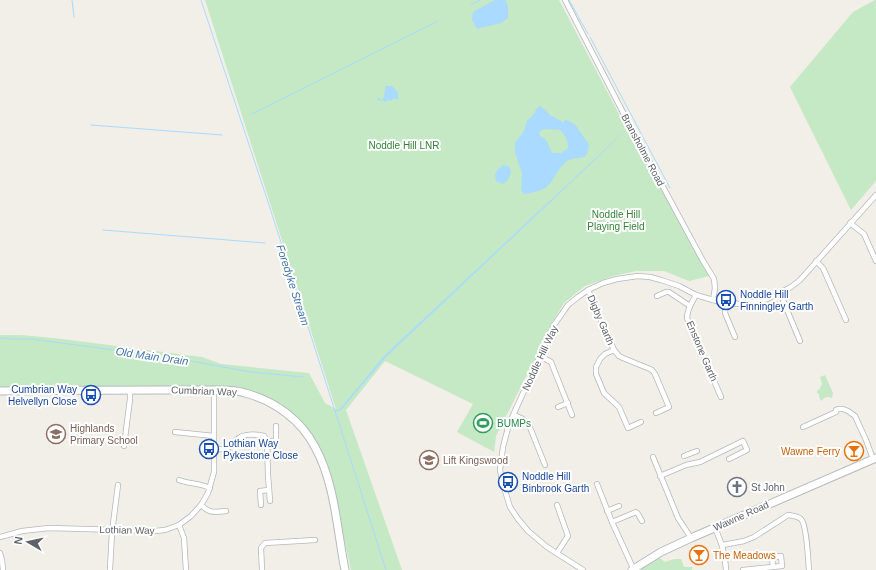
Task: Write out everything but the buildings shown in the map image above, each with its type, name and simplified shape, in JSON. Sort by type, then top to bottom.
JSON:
[{"type":"street","name":"Bransholme Road","points":[[565,0],[630,126],[714,279],[715,288],[713,300]]},
{"type":"street","name":"Noddle Hill Way","points":[[582,570],[537,539],[518,519],[510,507],[506,497],[500,470],[503,447],[510,424],[543,346],[554,325],[568,306],[588,290],[603,283],[638,276],[661,280],[696,295],[726,303],[741,304],[767,299],[780,294],[800,280],[876,195]]},
{"type":"street","points":[[850,223],[864,234],[876,261]]},
{"type":"street","points":[[816,262],[823,268],[846,320]]},
{"type":"street","name":"Digby Garth","points":[[588,290],[618,356],[654,372],[669,407],[656,413]]},
{"type":"street","name":"Enstone Garth","points":[[657,296],[669,292],[690,306]]},
{"type":"street","points":[[780,294],[800,341]]},
{"type":"street","name":"Enstone Garth","points":[[696,295],[687,313],[687,318],[721,397]]},
{"type":"street","points":[[726,303],[725,313],[735,336]]},
{"type":"street","name":"Digby Garth","points":[[614,350],[605,354],[600,359],[596,367],[596,374],[604,393],[619,407],[628,428],[641,422]]},
{"type":"street","points":[[540,356],[551,362],[572,415]]},
{"type":"street","points":[[124,446],[130,389]]},
{"type":"street","name":"Cumbrian Way","points":[[0,391],[130,389],[227,390],[244,392],[260,397],[291,416],[305,430],[315,446],[325,467],[345,570]]},
{"type":"street","name":"Lothian Way","points":[[0,537],[22,531],[50,528],[155,531],[166,530],[179,525],[201,506],[210,488],[214,472],[214,390]]},
{"type":"street","points":[[558,407],[568,403]]},
{"type":"street","points":[[803,427],[836,412],[838,409],[848,411],[855,416],[874,458]]},
{"type":"street","points":[[514,415],[523,419],[529,425],[545,465]]},
{"type":"street","points":[[267,441],[276,441],[276,426]]},
{"type":"street","points":[[176,432],[214,436]]},
{"type":"street","points":[[214,449],[225,449],[231,446],[236,439],[241,436],[264,436],[267,441],[270,501]]},
{"type":"street","points":[[660,476],[686,465],[700,462],[743,441],[747,450],[729,459]]},
{"type":"street","points":[[684,456],[697,451]]},
{"type":"street","points":[[691,454],[694,463]]},
{"type":"street","points":[[653,457],[678,518],[691,538]]},
{"type":"street","name":"Wawne Road","points":[[632,569],[671,547],[874,458]]},
{"type":"street","points":[[179,480],[185,483],[203,485],[210,488]]},
{"type":"street","points":[[597,484],[632,569]]},
{"type":"street","points":[[110,569],[112,530],[118,485]]},
{"type":"street","points":[[261,505],[260,491],[269,490]]},
{"type":"street","points":[[557,505],[568,536],[557,553]]},
{"type":"street","points":[[201,506],[211,512],[226,511]]},
{"type":"street","points":[[607,511],[619,506]]},
{"type":"street","points":[[612,522],[636,512],[642,522]]},
{"type":"street","points":[[723,545],[744,541],[754,537],[788,515],[796,516],[802,520],[805,527],[809,570]]},
{"type":"street","name":"Cumbrian Way","points":[[335,516],[349,570]]},
{"type":"street","points":[[179,525],[184,538],[186,570]]},
{"type":"street","points":[[715,528],[723,545],[726,570]]},
{"type":"street","points":[[262,570],[261,548],[265,543],[315,540]]},
{"type":"street","points":[[0,553],[3,570]]},
{"type":"street","points":[[743,570],[773,567]]},
{"type":"green space","name":"Noddle Hill LNR","points":[[205,0],[559,0],[629,133],[702,254],[713,275],[689,281],[664,271],[636,271],[613,276],[585,286],[564,303],[551,324],[496,436],[494,452],[457,432],[473,404],[385,361],[346,410],[402,570],[351,570],[332,486],[324,459],[314,437],[298,419],[272,400],[242,388],[0,387],[0,335],[22,335],[202,357],[221,364],[309,373],[325,403],[336,409]]},
{"type":"green space","points":[[875,0],[876,181],[851,210],[790,87],[853,12]]},
{"type":"green space","points":[[825,375],[833,393],[832,398],[826,397],[821,401],[817,390],[819,390],[822,384],[820,377]]},
{"type":"green space","points":[[659,556],[665,562],[674,559],[681,559],[684,567],[692,567],[692,570],[635,570]]},
{"type":"water","points":[[495,0],[506,0],[508,7],[508,18],[501,23],[477,29],[472,20],[473,12]]},
{"type":"water","points":[[385,86],[392,86],[398,92],[398,100],[394,98],[391,101],[388,100],[385,102],[383,100],[380,101],[377,100],[379,98],[381,100],[384,97]]},
{"type":"water","points":[[539,106],[550,115],[563,122],[566,120],[573,123],[589,144],[588,150],[584,157],[571,159],[566,162],[546,188],[524,194],[521,190],[522,173],[515,152],[515,143],[524,131],[527,120]],"holes":[[[547,129],[560,130],[566,138],[568,148],[561,153],[553,153],[544,138],[540,136],[539,133],[541,130]]]},
{"type":"water","points":[[630,126],[385,358],[341,410],[335,412],[335,410],[340,409],[384,356]]},
{"type":"water","points":[[503,165],[508,166],[511,170],[509,178],[503,184],[496,181],[495,175],[498,169]]},
{"type":"waterway","points":[[72,0],[74,17]]},
{"type":"waterway","name":"Foredyke Stream","points":[[201,0],[269,205],[386,570]]},
{"type":"waterway","points":[[471,5],[480,0]]},
{"type":"waterway","points":[[569,0],[588,34]]},
{"type":"waterway","points":[[252,114],[438,21]]},
{"type":"waterway","points":[[590,37],[670,188]]},
{"type":"waterway","points":[[91,125],[222,135]]},
{"type":"waterway","points":[[103,230],[265,243]]},
{"type":"waterway","name":"Old Main Drain","points":[[0,338],[31,339],[174,358],[251,372],[303,377]]},
{"type":"place","name":"Noddle Hill Finningley Garth","points":[[726,300]]},
{"type":"place","name":"Cumbrian Way Helvellyn Close","points":[[91,395]]},
{"type":"place","name":"BUMPs","points":[[483,423]]},
{"type":"place","name":"Highlands Primary School","points":[[56,434]]},
{"type":"place","name":"Lothian Way Pykestone Close","points":[[209,449]]},
{"type":"place","name":"Wawne Ferry","points":[[854,451]]},
{"type":"place","name":"Lift Kingswood","points":[[429,460]]},
{"type":"place","name":"Noddle Hill Binbrook Garth","points":[[508,482]]},
{"type":"place","name":"St John","points":[[737,487]]},
{"type":"place","name":"The Meadows","points":[[699,555]]},
{"type":"park label","name":"Noddle Hill Playing Field","points":[[616,220]]}]
